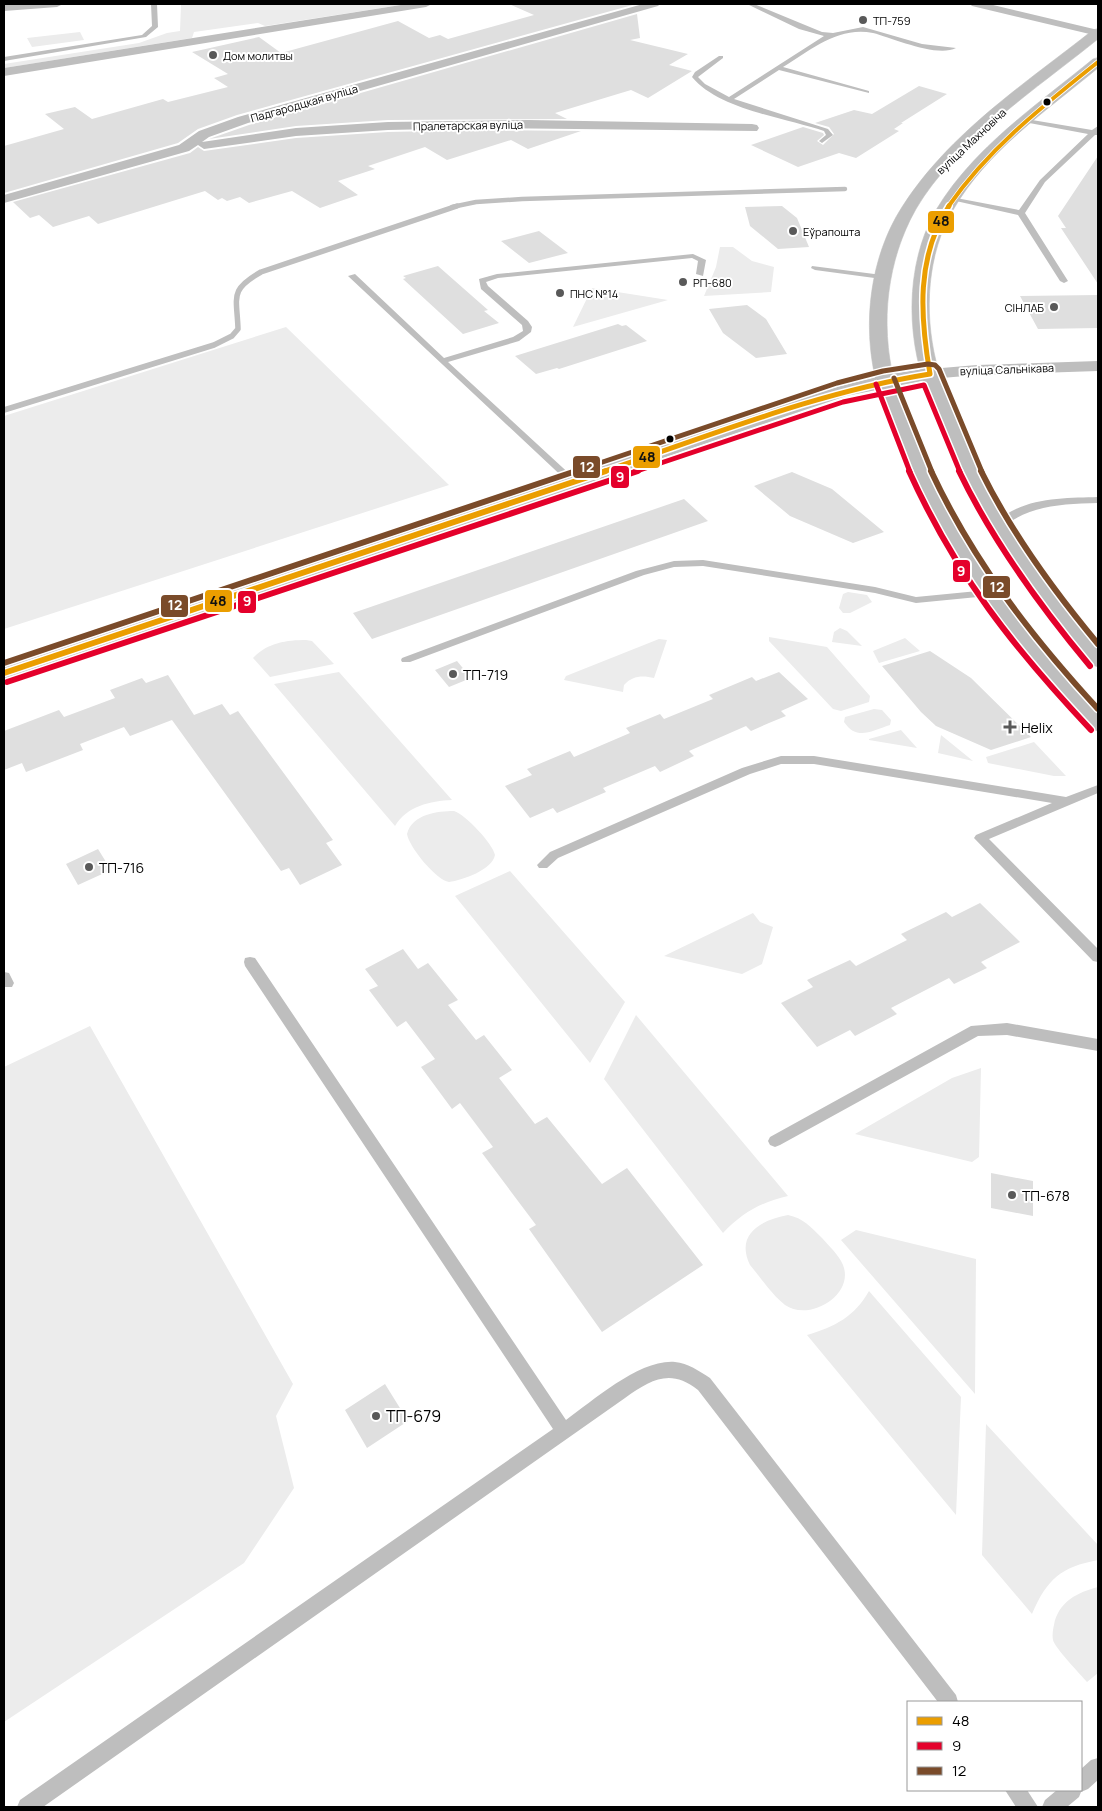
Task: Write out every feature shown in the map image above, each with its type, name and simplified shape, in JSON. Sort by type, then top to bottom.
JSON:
[{"type":"main road","name":"вуліца Махновіча","points":[[1098,33],[1010,103],[939,169],[918,195],[904,218],[882,277],[879,329],[885,381],[932,498],[988,593],[1039,658],[1098,723]]},
{"type":"main road","name":"вуліца Махновіча","points":[[1098,62],[1026,121],[984,159],[951,199],[931,238],[923,276],[922,335],[930,374],[974,477],[999,525],[1039,586],[1098,659]]},
{"type":"main road","name":"вуліца Сальнікава","points":[[4,673],[840,392],[885,381],[930,374]]},
{"type":"street","points":[[4,8],[57,4]]},
{"type":"street","points":[[4,72],[426,4]]},
{"type":"street","name":"Падгародцкая вуліца","points":[[4,199],[184,148],[204,134],[236,122],[654,4]]},
{"type":"street","points":[[976,4],[1098,33]]},
{"type":"street","points":[[1009,4],[1098,25]]},
{"type":"street","points":[[594,10],[609,16]]},
{"type":"street","name":"Пралетарская вуліца","points":[[184,148],[293,134],[417,125],[510,124],[752,128]]},
{"type":"street","name":"вуліца Сальнікава","points":[[930,374],[977,370],[1098,366]]},
{"type":"lane","points":[[4,59],[144,36],[155,27],[154,4]]},
{"type":"lane","points":[[750,4],[806,28],[830,35]]},
{"type":"lane","points":[[729,99],[830,35],[846,30],[862,29],[939,48],[953,48]]},
{"type":"lane","points":[[721,57],[700,71],[695,77],[709,90],[729,99],[826,130],[830,135],[822,140]]},
{"type":"lane","points":[[778,68],[867,92]]},
{"type":"lane","points":[[1026,121],[1097,131]]},
{"type":"lane","points":[[1021,213],[1042,181],[1097,131]]},
{"type":"lane","points":[[951,199],[1021,213],[1064,281]]},
{"type":"lane","points":[[442,361],[520,337],[527,332],[528,328],[524,323],[482,285],[482,281],[488,278],[693,256],[702,260],[700,274]]},
{"type":"lane","points":[[815,268],[882,277]]},
{"type":"lane","points":[[352,276],[572,482]]},
{"type":"lane","points":[[999,525],[1012,515],[1035,505],[1098,500]]},
{"type":"lane","points":[[406,660],[632,576],[674,564],[702,563],[875,590],[916,600],[988,593]]},
{"type":"lane","points":[[543,865],[549,858],[580,844],[746,771],[781,760],[814,760],[1067,801]]},
{"type":"lane","points":[[1098,789],[980,838],[1098,957]]},
{"type":"lane","points":[[250,962],[564,1431]]},
{"type":"lane","points":[[775,1141],[976,1030],[1007,1029],[1098,1045]]},
{"type":"lane","points":[[28,1807],[564,1431],[648,1374],[671,1368],[695,1375],[948,1701]]},
{"type":"lane","points":[[1082,1781],[1098,1767]]},
{"type":"lane","points":[[1015,1791],[1028,1807]]},
{"type":"lane","points":[[1052,1807],[1071,1791]]},
{"type":"shaded area","points":[[407,4],[265,26],[258,23],[194,32],[192,38],[4,68],[4,64],[139,43],[167,33],[180,31],[181,5]]},
{"type":"shaded area","points":[[80,32],[84,40],[32,47],[27,38]]},
{"type":"shaded area","points":[[720,247],[733,247],[752,261],[774,267],[771,292],[704,296],[716,267]]},
{"type":"shaded area","points":[[592,288],[668,300],[573,327]]},
{"type":"shaded area","points":[[286,327],[449,485],[4,629],[4,416]]},
{"type":"shaded area","points":[[848,592],[867,595],[872,602],[850,613],[843,613],[839,608],[843,594]]},
{"type":"shaded area","points":[[840,628],[847,631],[862,646],[832,642],[834,632]]},
{"type":"shaded area","points":[[769,637],[827,647],[870,696],[869,702],[841,711],[833,709],[769,641]]},
{"type":"shaded area","points":[[905,638],[920,651],[879,663],[873,651]]},
{"type":"shaded area","points":[[659,639],[667,640],[654,678],[634,678],[624,685],[623,692],[564,680],[566,676]]},
{"type":"shaded area","points":[[312,641],[334,664],[270,677],[253,658],[264,649],[277,643]]},
{"type":"shaded area","points":[[339,672],[452,800],[427,803],[413,809],[400,819],[395,826],[274,684]]},
{"type":"shaded area","points":[[874,709],[882,710],[891,720],[890,725],[871,732],[859,733],[849,728],[844,722],[845,717]]},
{"type":"shaded area","points":[[901,730],[917,748],[869,740],[869,739]]},
{"type":"shaded area","points":[[941,735],[973,761],[938,753]]},
{"type":"shaded area","points":[[1034,742],[1066,776],[1054,776],[988,763],[986,757]]},
{"type":"shaded area","points":[[454,811],[478,830],[495,855],[489,865],[483,870],[469,877],[449,882],[437,875],[424,862],[413,847],[407,834],[414,822],[426,815]]},
{"type":"shaded area","points":[[510,871],[625,1002],[590,1063],[455,896]]},
{"type":"shaded area","points":[[753,913],[760,922],[773,927],[762,964],[742,974],[664,956]]},
{"type":"shaded area","points":[[636,1015],[788,1196],[752,1209],[723,1233],[604,1079]]},
{"type":"shaded area","points":[[90,1026],[293,1384],[276,1416],[294,1488],[244,1563],[4,1722],[4,1067]]},
{"type":"shaded area","points":[[981,1068],[979,1157],[972,1162],[855,1134],[952,1078]]},
{"type":"shaded area","points":[[788,1215],[798,1218],[810,1227],[834,1251],[843,1265],[845,1276],[842,1286],[828,1303],[817,1308],[795,1309],[785,1305],[750,1265],[746,1254],[748,1237],[753,1230],[778,1217]]},
{"type":"shaded area","points":[[856,1230],[976,1259],[975,1394],[841,1240]]},
{"type":"shaded area","points":[[869,1291],[961,1397],[956,1515],[807,1335],[827,1328],[851,1314]]},
{"type":"shaded area","points":[[986,1424],[1098,1545],[1098,1560],[1074,1566],[1057,1576],[1043,1592],[1032,1614],[982,1555]]},
{"type":"shaded area","points":[[1098,1587],[1098,1673],[1087,1682],[1055,1644],[1053,1630],[1056,1617],[1064,1604],[1076,1595]]},
{"type":"building","points":[[509,4],[636,4],[237,115],[198,129],[178,143],[4,193],[4,146],[64,129],[45,114],[75,107],[92,119],[163,99],[168,102],[228,87],[214,78],[228,74],[192,52],[259,37],[281,53],[398,21],[429,38],[440,35],[448,39],[534,15]]},
{"type":"building","points":[[637,14],[640,38],[630,40],[688,54],[669,65],[692,71],[648,98],[631,90],[555,113],[567,119],[388,120],[296,126],[209,139],[249,125]]},
{"type":"building","points":[[919,86],[947,94],[901,123],[903,123],[894,129],[899,131],[856,158],[839,153],[798,167],[751,145],[803,127],[823,133],[824,135],[817,141],[823,145],[834,134],[829,127],[815,123],[854,110],[872,114]]},
{"type":"building","points":[[481,130],[581,131],[528,149],[511,140],[447,160],[425,147],[368,166],[375,169],[338,181],[358,195],[320,208],[292,191],[249,203],[240,197],[227,201],[222,198],[218,200],[205,191],[98,224],[89,216],[53,227],[39,215],[30,218],[13,202],[190,153],[198,147],[204,151],[296,138],[388,132]]},
{"type":"building","points":[[1098,156],[1098,284],[1061,228],[1066,228],[1058,216]]},
{"type":"building","points":[[782,206],[797,218],[809,247],[778,249],[750,226],[745,207]]},
{"type":"building","points":[[539,231],[568,253],[529,263],[501,241]]},
{"type":"building","points":[[438,266],[488,310],[484,311],[499,323],[463,334],[403,279],[406,278],[403,276]]},
{"type":"building","name":"СІНЛАБ","points":[[1098,295],[1098,328],[1038,329],[1020,296]]},
{"type":"building","points":[[747,305],[766,319],[787,354],[756,358],[723,333],[709,309]]},
{"type":"building","points":[[618,324],[626,325],[647,341],[559,369],[536,374],[515,356]]},
{"type":"building","points":[[792,472],[832,489],[884,532],[853,543],[790,516],[754,486]]},
{"type":"building","points":[[684,499],[708,521],[372,639],[353,613]]},
{"type":"building","points":[[930,651],[971,678],[1031,737],[991,750],[936,726],[921,712],[882,666]]},
{"type":"building","name":"ТП-719","points":[[457,661],[471,678],[449,687],[435,670]]},
{"type":"building","points":[[779,672],[808,699],[781,711],[786,716],[751,731],[746,726],[689,751],[694,756],[660,772],[655,766],[603,788],[606,792],[557,813],[553,808],[530,818],[505,786],[532,775],[527,769],[570,751],[574,757],[630,733],[626,728],[660,714],[664,719],[713,699],[709,695],[752,677],[756,681]]},
{"type":"building","points":[[168,675],[194,715],[222,704],[230,715],[238,711],[333,840],[326,843],[342,865],[300,885],[289,868],[281,871],[172,720],[130,736],[124,727],[80,744],[83,750],[26,772],[22,763],[4,770],[4,731],[59,710],[64,717],[115,698],[110,690],[142,678],[146,683]]},
{"type":"building","name":"ТП-716","points":[[98,849],[111,870],[78,885],[66,864]]},
{"type":"building","points":[[980,903],[1020,942],[981,962],[987,968],[954,984],[949,978],[891,1008],[897,1014],[855,1036],[850,1030],[817,1047],[781,1003],[813,987],[807,980],[850,960],[856,966],[907,940],[901,934],[946,912],[952,917]]},
{"type":"building","points":[[403,949],[418,969],[428,963],[458,1000],[448,1005],[476,1040],[484,1035],[512,1070],[499,1078],[535,1124],[547,1117],[602,1184],[627,1168],[703,1265],[602,1332],[529,1229],[536,1225],[482,1153],[493,1147],[460,1103],[452,1109],[421,1067],[435,1059],[406,1021],[397,1027],[369,990],[378,986],[365,969]]},
{"type":"building","name":"ТП-678","points":[[991,1173],[1033,1181],[1033,1216],[991,1208]]},
{"type":"building","name":"ТП-679","points":[[385,1384],[408,1421],[367,1448],[345,1410]]},
{"type":"waterway","points":[[452,207],[476,202],[522,199],[845,189]]},
{"type":"waterway","points":[[4,410],[214,345],[232,336],[238,329],[236,302],[239,290],[251,278],[261,272],[457,206]]},
{"type":"transit line","name":"48","points":[[4,673],[840,392],[885,381],[930,374],[922,323],[922,285],[933,239],[947,208],[967,180],[991,153],[1045,104],[1098,62]]},
{"type":"transit line","name":"12","points":[[4,663],[837,383],[883,371],[928,364],[935,365],[939,369],[981,471],[1012,527],[1053,587],[1098,644]]},
{"type":"transit line","name":"12","points":[[894,378],[938,487],[981,564],[1033,636],[1098,709]]},
{"type":"transit line","name":"9","points":[[876,384],[897,441],[921,497],[965,577],[1021,652],[1091,730]]},
{"type":"transit line","name":"9","points":[[7,682],[843,402],[924,385],[946,442],[985,520],[1026,584],[1090,666]]},
{"type":"place","name":"ТП-759","points":[[863,20]]},
{"type":"place","name":"Дом молитвы","points":[[213,55]]},
{"type":"place","name":"Еўрапошта","points":[[793,231]]},
{"type":"place","name":"РП-680","points":[[683,282]]},
{"type":"place","name":"ПНС №14","points":[[560,293]]},
{"type":"place","name":"СІНЛАБ","points":[[1054,307]]},
{"type":"place","name":"ТП-719","points":[[453,674]]},
{"type":"place","name":"Helix","points":[[1010,727]]},
{"type":"place","name":"ТП-716","points":[[89,867]]},
{"type":"place","name":"ТП-678","points":[[1012,1195]]},
{"type":"place","name":"ТП-679","points":[[376,1416]]}]
